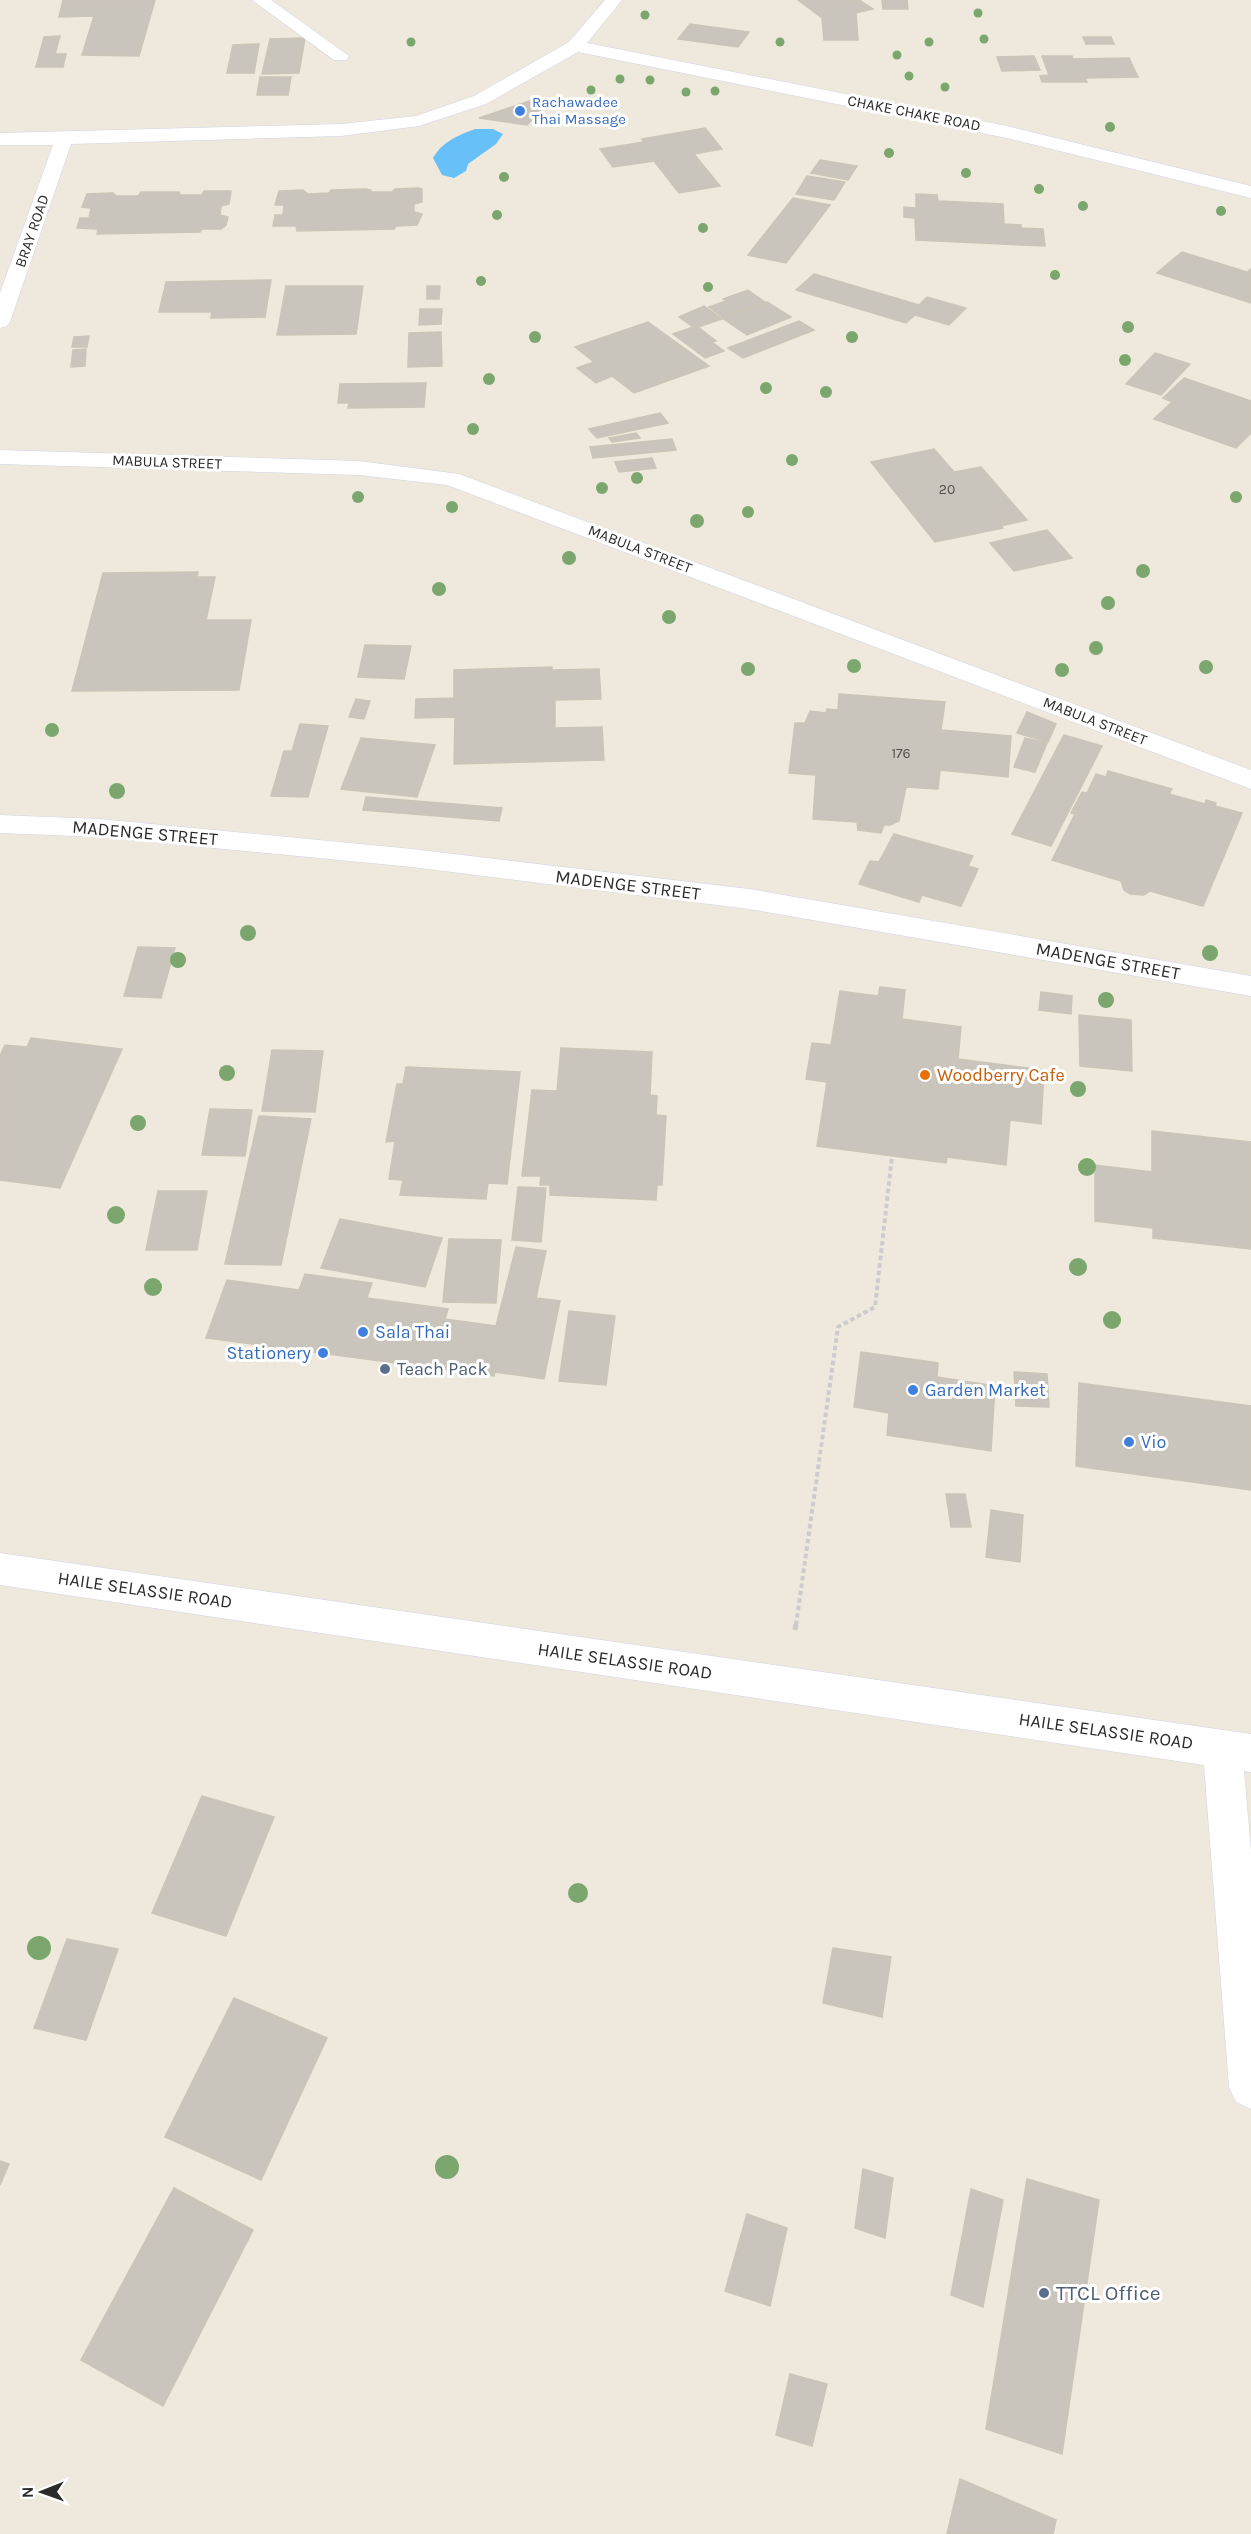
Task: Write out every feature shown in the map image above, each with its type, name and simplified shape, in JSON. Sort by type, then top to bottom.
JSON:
[{"type":"street","points":[[260,0],[340,56]]},
{"type":"street","points":[[0,140],[64,140],[341,130],[419,121],[480,100],[575,46],[614,0]]},
{"type":"street","name":"CHAKE CHAKE ROAD","points":[[575,46],[1007,132],[1251,192]]},
{"type":"street","name":"BRAY ROAD","points":[[0,322],[64,140]]},
{"type":"street","name":"MABULA STREET","points":[[0,457],[359,468],[451,479],[1251,780]]},
{"type":"street","name":"MADENGE STREET","points":[[0,824],[99,828],[412,858],[749,899],[1251,986]]},
{"type":"street","name":"HAILE SELASSIE ROAD","points":[[0,1569],[1237,1750]]},
{"type":"street","points":[[1237,1750],[1251,2087]]},
{"type":"path","points":[[787,1685],[838,1327],[875,1307],[891,1156]]},
{"type":"water","points":[[475,129],[493,129],[503,134],[496,144],[468,164],[466,171],[454,178],[442,175],[433,158],[437,152],[451,140]]},
{"type":"building","points":[[63,0],[155,0],[139,56],[82,55],[94,16],[59,17]]},
{"type":"building","points":[[798,0],[859,0],[873,9],[856,13],[858,40],[824,40],[822,18]]},
{"type":"building","points":[[882,0],[907,0],[908,9],[883,9]]},
{"type":"building","points":[[690,24],[749,32],[738,47],[678,39]]},
{"type":"building","points":[[60,36],[55,54],[66,54],[63,67],[36,67],[44,37]]},
{"type":"building","points":[[1083,37],[1111,37],[1114,44],[1086,44]]},
{"type":"building","points":[[305,38],[299,73],[262,74],[270,39]]},
{"type":"building","points":[[259,44],[254,73],[227,73],[233,45]]},
{"type":"building","points":[[1034,56],[1040,70],[1002,71],[997,57]]},
{"type":"building","points":[[1042,56],[1072,56],[1073,59],[1129,58],[1138,77],[1085,78],[1087,82],[1042,82],[1040,76],[1049,75]]},
{"type":"building","points":[[260,77],[291,77],[288,95],[257,95]]},
{"type":"building","points":[[538,98],[549,101],[527,125],[479,118]]},
{"type":"building","points":[[705,128],[722,149],[694,154],[720,186],[679,193],[654,161],[613,167],[600,149],[644,142],[642,139]]},
{"type":"building","points":[[820,160],[857,166],[848,180],[811,173]]},
{"type":"building","points":[[807,176],[845,182],[834,200],[796,194]]},
{"type":"building","points":[[366,189],[371,192],[392,192],[395,189],[422,189],[422,202],[414,204],[414,212],[422,214],[417,225],[396,226],[394,229],[297,231],[296,226],[273,226],[275,215],[283,215],[284,205],[275,205],[279,191],[303,190],[308,194],[329,193],[331,190]]},
{"type":"building","points":[[204,191],[231,191],[229,204],[221,206],[220,215],[228,217],[226,225],[221,229],[202,229],[200,232],[97,234],[98,229],[77,228],[80,218],[89,218],[91,208],[82,207],[87,194],[113,193],[116,196],[138,196],[141,192],[179,192],[180,195],[202,195]]},
{"type":"building","points":[[916,194],[937,195],[938,201],[1003,204],[1004,224],[1021,225],[1021,228],[1043,229],[1045,246],[916,240],[915,218],[904,217],[904,207],[916,208]]},
{"type":"building","points":[[793,198],[830,205],[786,263],[748,255]]},
{"type":"building","points":[[1182,252],[1247,272],[1251,269],[1251,303],[1157,273]]},
{"type":"building","points":[[814,274],[919,305],[927,297],[966,308],[949,325],[915,315],[906,323],[796,290]]},
{"type":"building","points":[[271,280],[265,317],[211,318],[212,312],[159,312],[166,282]]},
{"type":"building","points":[[286,286],[363,286],[356,334],[277,335]]},
{"type":"building","points":[[427,286],[440,286],[439,299],[427,299]]},
{"type":"building","points":[[748,290],[765,302],[722,317],[709,307],[726,301],[723,299]]},
{"type":"building","points":[[767,302],[791,317],[747,335],[722,318]]},
{"type":"building","points":[[704,306],[722,319],[698,327],[716,341],[712,342],[724,351],[705,358],[673,334],[693,327],[679,317]]},
{"type":"building","points":[[420,309],[442,309],[441,324],[419,325]]},
{"type":"building","points":[[799,321],[814,330],[743,358],[728,348]]},
{"type":"building","points":[[648,322],[709,366],[634,393],[612,376],[596,383],[577,368],[594,362],[575,347]]},
{"type":"building","points":[[441,332],[442,366],[408,367],[409,333]]},
{"type":"building","points":[[89,336],[87,347],[72,347],[74,337]]},
{"type":"building","points":[[86,349],[85,366],[71,367],[73,350]]},
{"type":"building","points":[[1155,353],[1190,364],[1161,395],[1126,384]]},
{"type":"building","points":[[1184,378],[1251,401],[1251,433],[1236,448],[1154,419],[1172,402],[1163,398]]},
{"type":"building","points":[[426,383],[424,407],[348,408],[349,403],[338,403],[340,384]]},
{"type":"building","points":[[660,413],[668,423],[597,438],[589,429]]},
{"type":"building","points":[[636,433],[640,438],[612,442],[609,438]]},
{"type":"building","points":[[672,439],[676,450],[593,458],[590,447]]},
{"type":"building","points":[[934,449],[954,472],[981,467],[1027,520],[1001,526],[1003,528],[935,542],[871,462]],"holes":[[[1001,506],[1010,517],[999,519],[990,508]]]},
{"type":"building","points":[[652,458],[656,468],[619,472],[615,462]]},
{"type":"building","points":[[1001,506],[1010,517],[999,519],[990,508]]},
{"type":"building","points":[[1047,530],[1072,558],[1014,571],[990,543]]},
{"type":"building","points":[[198,572],[197,577],[215,577],[206,620],[251,620],[239,690],[72,691],[103,573]]},
{"type":"building","points":[[365,645],[411,646],[404,679],[358,677]]},
{"type":"building","points":[[552,667],[552,670],[599,669],[601,699],[555,700],[555,728],[602,727],[604,760],[454,764],[455,717],[415,718],[416,699],[454,698],[454,670]]},
{"type":"building","points":[[839,694],[945,702],[941,730],[1011,736],[1008,777],[940,770],[938,789],[906,787],[899,821],[884,825],[881,833],[858,830],[857,822],[813,819],[816,775],[789,773],[795,723],[805,723],[810,711],[826,713],[827,709],[838,710]]},
{"type":"building","points":[[356,699],[370,701],[364,719],[349,717]]},
{"type":"building","points":[[1027,712],[1056,724],[1048,742],[1017,733]]},
{"type":"building","points":[[300,724],[328,726],[308,797],[271,796],[284,751],[292,751]]},
{"type":"building","points":[[1064,735],[1102,746],[1051,846],[1012,834]]},
{"type":"building","points":[[361,738],[435,745],[417,797],[341,789]]},
{"type":"building","points":[[1025,738],[1047,743],[1035,772],[1014,767]]},
{"type":"building","points":[[1108,771],[1172,789],[1169,794],[1205,804],[1206,800],[1216,803],[1215,806],[1242,813],[1203,906],[1150,891],[1144,895],[1130,894],[1124,890],[1121,881],[1052,860],[1075,814],[1071,813],[1082,792],[1087,793],[1096,774],[1106,777]]},
{"type":"building","points":[[366,797],[502,808],[499,821],[363,810]]},
{"type":"building","points":[[894,834],[973,856],[968,866],[978,869],[961,906],[922,895],[919,902],[859,884],[870,861],[879,862]]},
{"type":"building","points":[[138,947],[175,948],[161,998],[124,996]]},
{"type":"building","name":"Woodberry Cafe","points":[[880,987],[905,990],[902,1019],[961,1027],[958,1059],[1044,1070],[1041,1124],[1010,1120],[1006,1165],[947,1157],[946,1163],[817,1146],[827,1082],[806,1079],[812,1043],[831,1045],[840,991],[878,996]]},
{"type":"building","points":[[1041,992],[1072,996],[1071,1014],[1039,1010]]},
{"type":"building","points":[[1079,1015],[1131,1020],[1132,1071],[1080,1066]]},
{"type":"building","points":[[31,1038],[122,1049],[60,1188],[0,1180],[0,1056],[5,1045],[27,1047]]},
{"type":"building","points":[[561,1048],[652,1052],[650,1095],[657,1096],[656,1115],[666,1116],[662,1185],[657,1185],[656,1200],[550,1195],[550,1185],[540,1185],[541,1176],[522,1176],[532,1090],[557,1091]]},
{"type":"building","points":[[272,1050],[323,1051],[315,1112],[262,1111]]},
{"type":"building","points":[[406,1067],[520,1072],[507,1184],[488,1183],[486,1199],[400,1195],[403,1180],[389,1179],[395,1141],[386,1142],[397,1084],[403,1084]]},
{"type":"building","points":[[210,1109],[252,1110],[245,1156],[202,1155]]},
{"type":"building","points":[[259,1116],[311,1119],[281,1265],[225,1264]]},
{"type":"building","points":[[1152,1131],[1251,1142],[1251,1249],[1153,1238],[1153,1228],[1095,1221],[1095,1165],[1152,1172]]},
{"type":"building","points":[[518,1187],[546,1188],[541,1242],[512,1240]]},
{"type":"building","points":[[158,1191],[207,1191],[197,1250],[146,1250]]},
{"type":"building","points":[[340,1219],[442,1238],[425,1287],[321,1268]]},
{"type":"building","points":[[449,1239],[501,1240],[496,1303],[443,1302]]},
{"type":"building","points":[[516,1247],[546,1251],[536,1298],[560,1301],[544,1379],[495,1372],[494,1376],[206,1338],[227,1280],[299,1290],[305,1274],[372,1283],[367,1298],[448,1309],[445,1319],[496,1326]]},
{"type":"building","points":[[569,1311],[615,1316],[606,1385],[559,1381]]},
{"type":"building","points":[[861,1352],[938,1363],[937,1377],[995,1386],[991,1451],[887,1435],[889,1413],[854,1407]]},
{"type":"building","points":[[1014,1372],[1047,1374],[1049,1407],[1016,1406]]},
{"type":"building","points":[[1079,1383],[1251,1406],[1251,1490],[1076,1466]]},
{"type":"building","points":[[946,1494],[965,1494],[971,1527],[951,1527]]},
{"type":"building","points":[[991,1510],[1023,1515],[1020,1562],[986,1557]]},
{"type":"building","points":[[202,1796],[274,1817],[226,1936],[152,1913]]},
{"type":"building","points":[[67,1939],[118,1949],[86,2040],[34,2028]]},
{"type":"building","points":[[833,1948],[891,1957],[882,2017],[823,2003]]},
{"type":"building","points":[[234,1998],[327,2038],[261,2180],[165,2137]]},
{"type":"building","points":[[0,2161],[9,2164],[0,2185]]},
{"type":"building","points":[[863,2169],[893,2178],[885,2238],[855,2228]]},
{"type":"building","points":[[1027,2179],[1099,2200],[1062,2454],[986,2429]]},
{"type":"building","points":[[174,2188],[253,2230],[163,2406],[81,2360]]},
{"type":"building","points":[[971,2189],[1003,2200],[983,2307],[951,2295]]},
{"type":"building","points":[[747,2214],[787,2228],[770,2306],[725,2291]]},
{"type":"building","points":[[790,2374],[827,2384],[812,2446],[776,2435]]},
{"type":"building","points":[[960,2479],[1056,2520],[1053,2534],[947,2534]]},
{"type":"place","name":"Rachawadee Thai Massage","points":[[520,111]]},
{"type":"place","name":"Woodberry Cafe","points":[[925,1075]]},
{"type":"place","name":"Sala Thai","points":[[363,1332]]},
{"type":"place","name":"Stationery","points":[[323,1353]]},
{"type":"place","name":"Teach Pack","points":[[385,1369]]},
{"type":"place","name":"Garden Market","points":[[913,1390]]},
{"type":"place","name":"Vio","points":[[1129,1442]]},
{"type":"place","name":"TTCL Office","points":[[1044,2293]]}]
